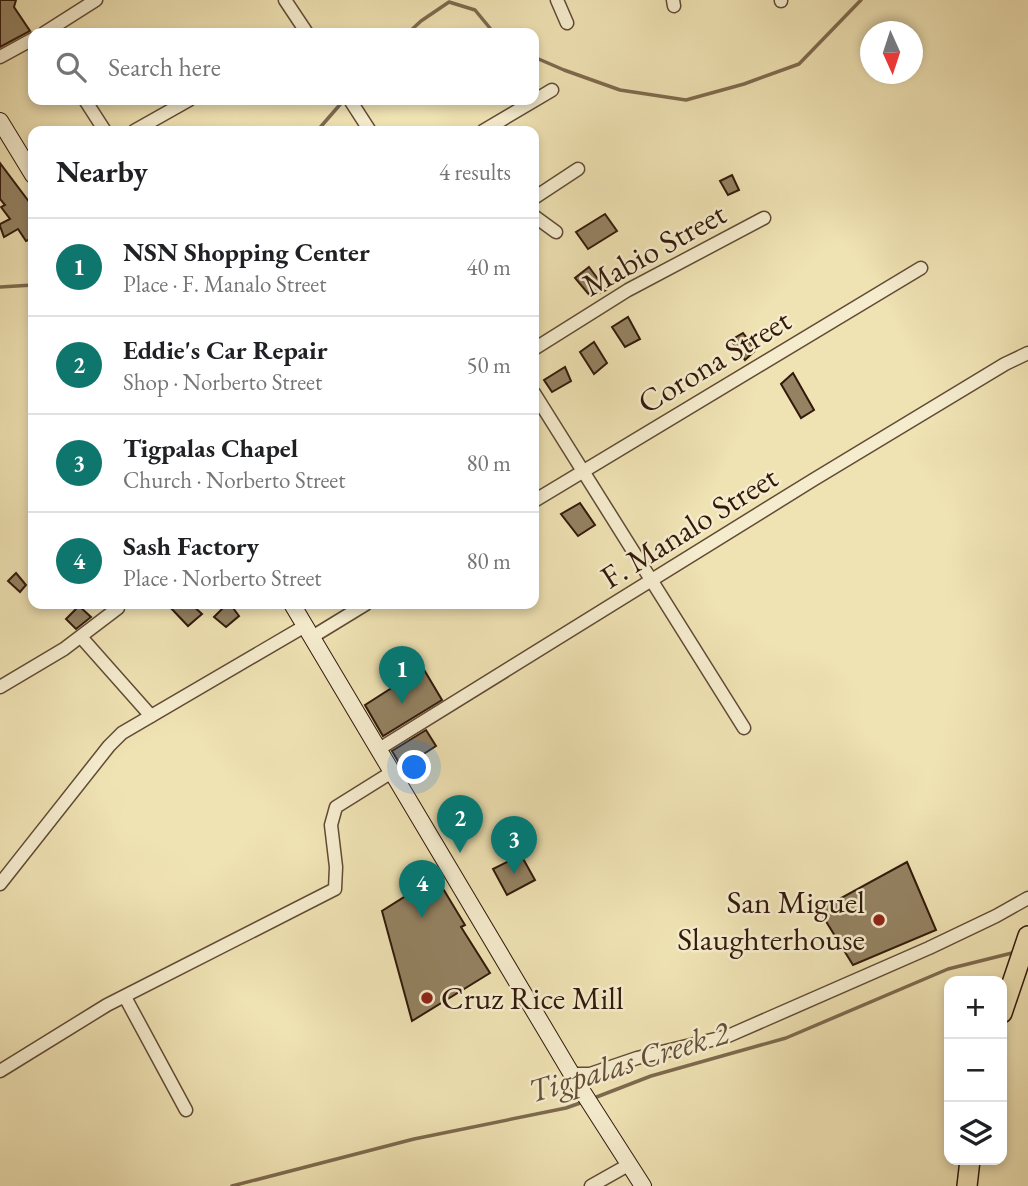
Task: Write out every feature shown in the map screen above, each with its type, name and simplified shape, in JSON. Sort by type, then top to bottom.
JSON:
[{"type":"highway","points":[[1007,997],[1028,936]]},
{"type":"highway","points":[[967,1186],[969,1165]]},
{"type":"main road","points":[[0,121],[28,168]]},
{"type":"main road","points":[[295,609],[574,1079],[643,1186]]},
{"type":"street","points":[[52,28],[96,0]]},
{"type":"street","points":[[285,0],[303,28]]},
{"type":"street","points":[[557,0],[567,23]]},
{"type":"street","points":[[0,57],[28,42]]},
{"type":"street","points":[[539,98],[552,90]]},
{"type":"street","points":[[88,105],[102,126]]},
{"type":"street","points":[[143,126],[180,105]]},
{"type":"street","points":[[354,105],[367,126]]},
{"type":"street","points":[[491,126],[527,105]]},
{"type":"street","points":[[539,195],[578,169]]},
{"type":"street","name":"Mabio Street","points":[[539,346],[628,290],[764,218]]},
{"type":"street","points":[[539,220],[556,232]]},
{"type":"street","name":"Corona Street","points":[[539,498],[921,268]]},
{"type":"street","name":"F. Manalo Street","points":[[379,749],[824,473],[1005,364],[1028,353]]},
{"type":"street","points":[[539,402],[744,728]]},
{"type":"street","points":[[0,687],[64,649],[117,609]]},
{"type":"street","points":[[0,884],[122,733],[356,609]]},
{"type":"street","points":[[81,637],[151,716]]},
{"type":"street","points":[[0,1071],[107,1005],[335,889],[336,867],[331,825],[336,807],[392,772]]},
{"type":"street","points":[[574,1079],[637,1058],[728,1035],[929,948],[1028,898]]},
{"type":"street","points":[[125,997],[186,1110]]},
{"type":"street","points":[[591,1186],[630,1164]]},
{"type":"building","points":[[0,0],[16,0],[14,7],[28,32],[0,47]]},
{"type":"building","points":[[0,163],[28,200],[28,240],[18,229],[4,237],[0,224],[10,219],[1,207],[5,205],[0,199]]},
{"type":"building","points":[[732,175],[739,190],[728,195],[720,181]]},
{"type":"building","points":[[605,214],[617,231],[588,249],[576,232]]},
{"type":"building","points":[[589,267],[606,290],[591,297],[575,278]]},
{"type":"building","points":[[628,317],[640,339],[625,347],[612,327]]},
{"type":"building","points":[[743,333],[756,350],[745,360],[731,340]]},
{"type":"building","points":[[594,342],[607,363],[594,374],[580,352]]},
{"type":"building","points":[[565,367],[571,381],[552,392],[544,380]]},
{"type":"building","points":[[793,373],[814,410],[801,418],[781,384]]},
{"type":"building","points":[[580,503],[595,525],[578,536],[561,514]]},
{"type":"building","points":[[16,573],[26,585],[20,592],[8,581]]},
{"type":"building","points":[[76,609],[82,609],[91,617],[76,629],[66,619]]},
{"type":"building","points":[[172,609],[196,609],[202,614],[188,626]]},
{"type":"building","points":[[222,609],[234,609],[239,616],[226,627],[214,617]]},
{"type":"building","points":[[423,668],[442,700],[383,736],[365,705]]},
{"type":"building","points":[[426,730],[436,746],[402,768],[392,751]]},
{"type":"building","points":[[521,855],[535,880],[507,895],[493,869]]},
{"type":"building","name":"San Miguel Slaughterhouse","points":[[907,862],[936,930],[853,965],[819,910]]},
{"type":"building","points":[[436,877],[465,925],[461,927],[490,973],[412,1021],[382,911]]},
{"type":"waterway","points":[[539,59],[620,90],[686,100],[744,84],[799,64],[861,0]]},
{"type":"waterway","points":[[413,28],[449,2],[475,10],[490,28]]},
{"type":"waterway","points":[[321,126],[340,105]]},
{"type":"waterway","points":[[0,287],[28,285]]},
{"type":"waterway","name":"Tigpalas Creek 2","points":[[594,1098],[651,1076],[786,1038],[948,969],[1016,952]]},
{"type":"waterway","name":"Tigpalas Creek 2","points":[[232,1186],[414,1139],[566,1108],[583,1102]]},
{"type":"place","name":"NSN Shopping Center","points":[[402,704]]},
{"type":"place","name":"Eddie's Car Repair","points":[[460,853]]},
{"type":"place","name":"Tigpalas Chapel","points":[[514,874]]},
{"type":"place","name":"Sash Factory","points":[[422,918]]},
{"type":"place","name":"San Miguel Slaughterhouse","points":[[879,920]]},
{"type":"place","name":"Cruz Rice Mill","points":[[427,998]]}]
